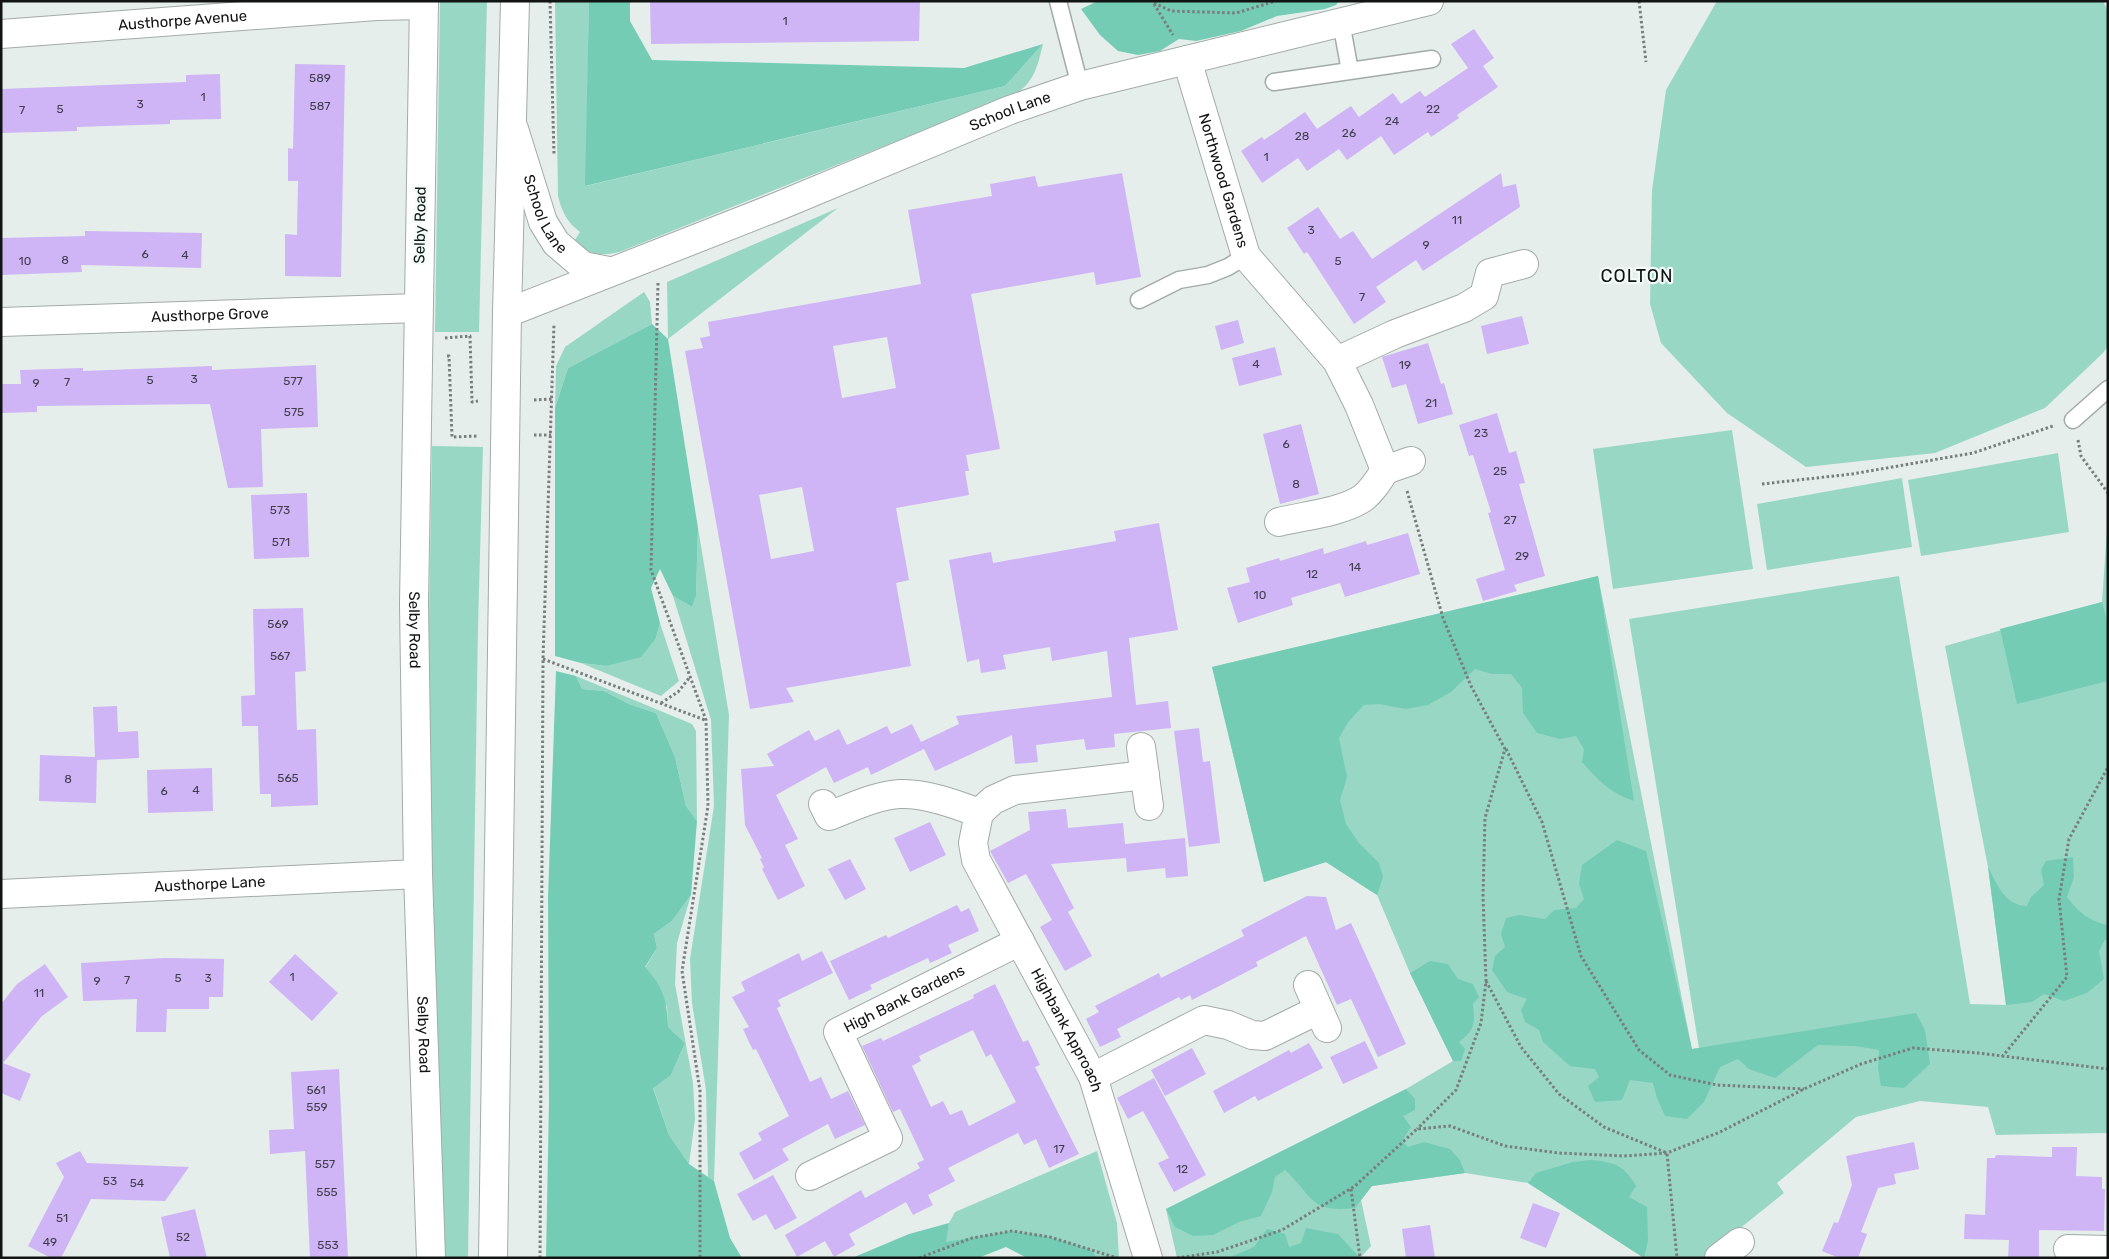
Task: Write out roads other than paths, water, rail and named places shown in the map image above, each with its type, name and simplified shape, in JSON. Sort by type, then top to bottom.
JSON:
[{"type":"street","points":[[493,1258],[507,313],[515,1]]},
{"type":"street","name":"School Lane","points":[[507,313],[1010,110],[1080,86],[1429,1]]},
{"type":"street","name":"Austhorpe Avenue","points":[[1,34],[424,3]]},
{"type":"street","name":"Selby Road","points":[[424,3],[414,604],[418,874],[431,1258]]},
{"type":"street","name":"Northwood Gardens","points":[[1187,60],[1246,256],[1337,361],[1359,405],[1386,470]]},
{"type":"street","name":"School Lane","points":[[513,128],[542,222],[556,243],[583,266],[608,271]]},
{"type":"street","points":[[1337,361],[1395,334],[1464,308],[1484,296],[1490,273],[1524,264]]},
{"type":"street","name":"Austhorpe Grove","points":[[1,322],[418,308]]},
{"type":"street","points":[[1279,522],[1342,508],[1361,499],[1371,491],[1386,470],[1410,461]]},
{"type":"street","points":[[1141,747],[1150,806]]},
{"type":"street","points":[[824,804],[829,816],[861,803],[899,794],[939,799],[979,812],[993,800],[1016,790],[1145,775]]},
{"type":"street","name":"Highbank Approach","points":[[979,812],[973,843],[976,860],[1094,1077],[1148,1258]]},
{"type":"street","name":"Austhorpe Lane","points":[[1,894],[418,874]]},
{"type":"street","name":"High Bank Gardens","points":[[810,1176],[888,1138],[838,1032],[1020,941]]},
{"type":"street","points":[[1094,1077],[1204,1020],[1217,1022],[1252,1035],[1264,1036],[1323,1019],[1308,985]]},
{"type":"street","points":[[2068,1249],[2108,1250]]},
{"type":"lane","points":[[1058,1],[1080,86]]},
{"type":"lane","points":[[1341,22],[1350,71]]},
{"type":"lane","points":[[1274,82],[1432,59]]},
{"type":"lane","points":[[1139,300],[1179,280],[1208,275],[1228,267],[1246,256]]},
{"type":"lane","points":[[2073,420],[2108,389]]},
{"type":"district","name":"COLTON","points":[[1637,276]]}]
